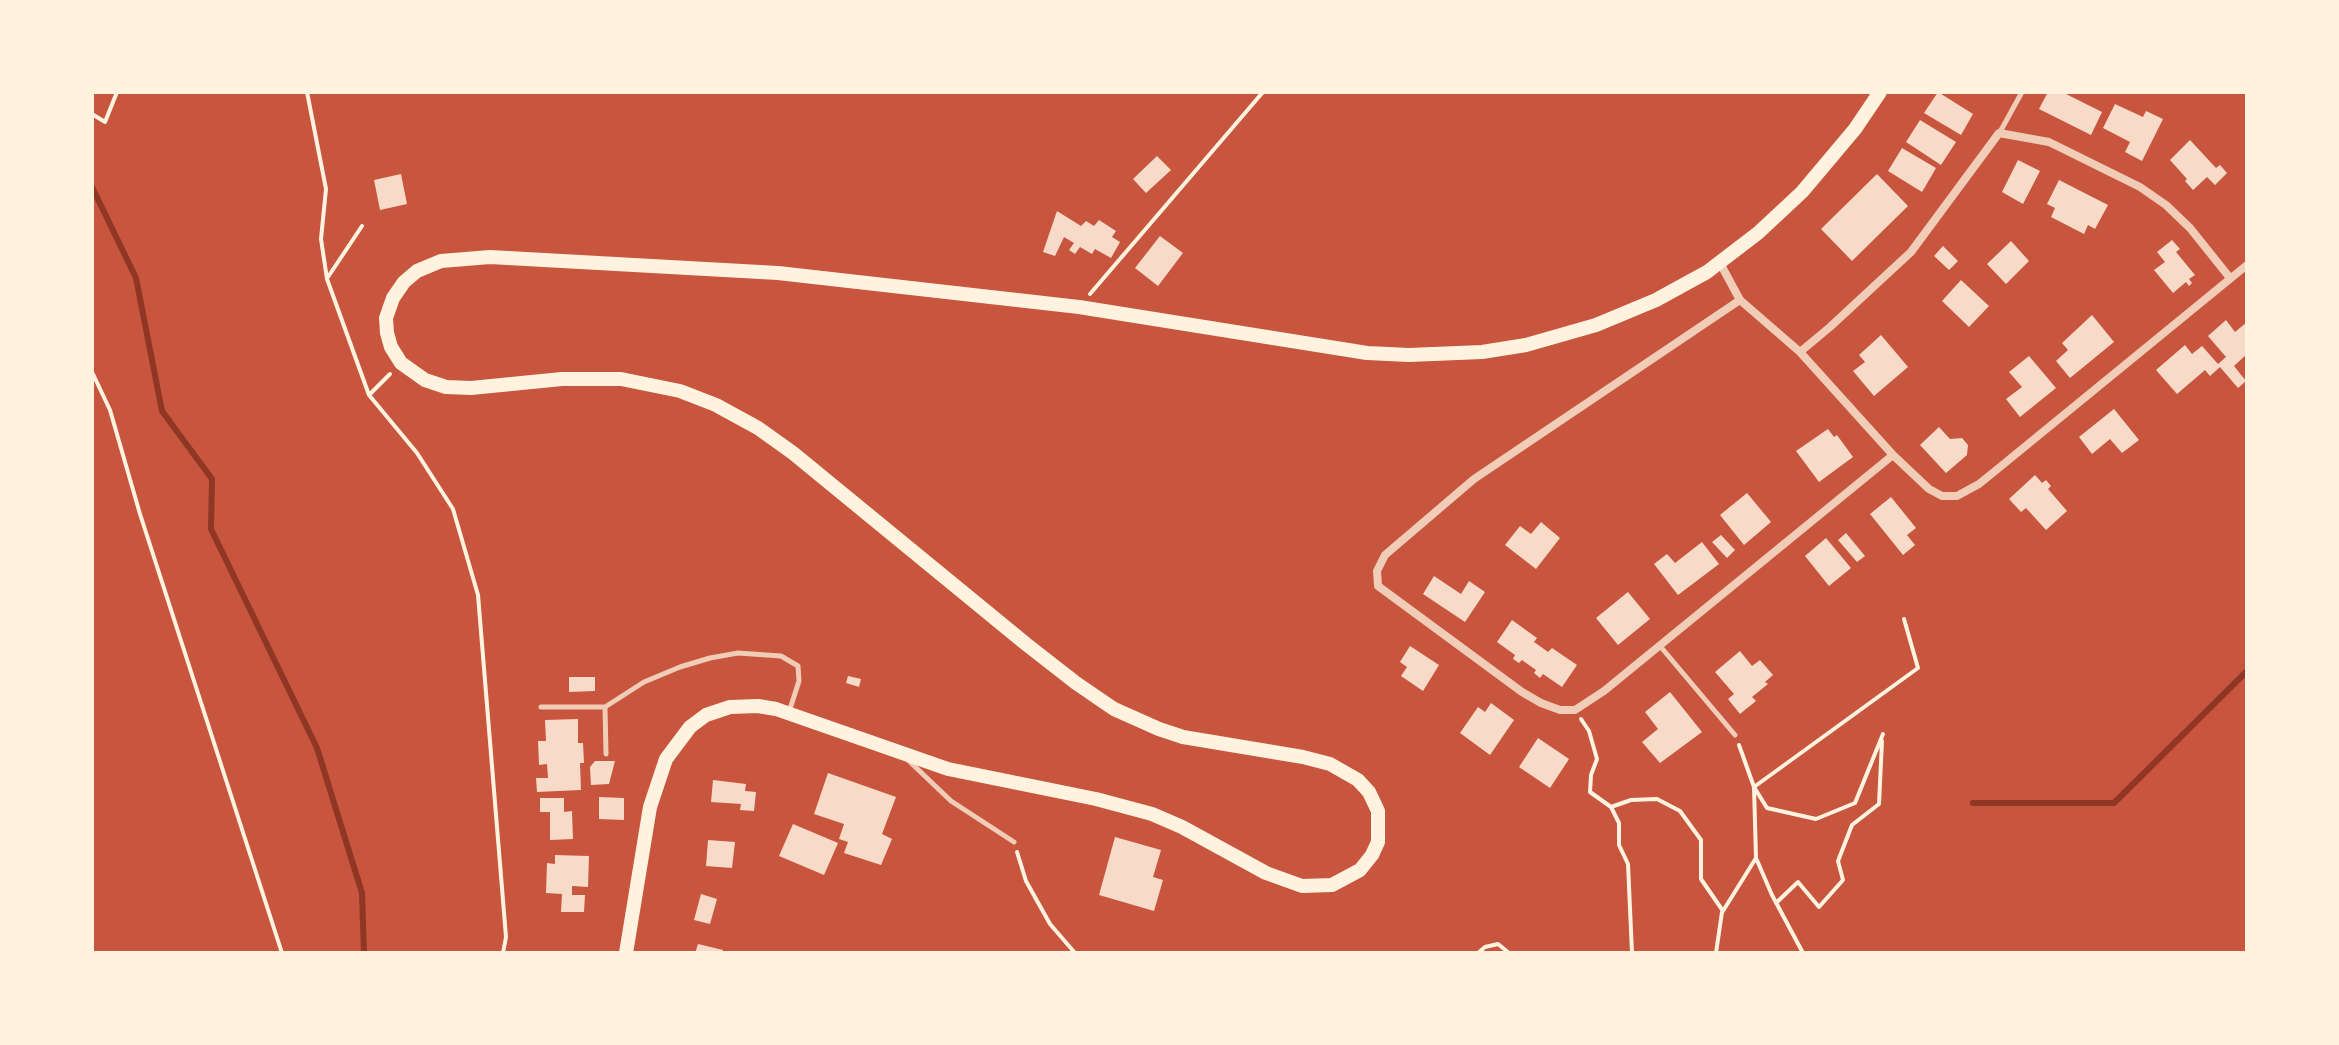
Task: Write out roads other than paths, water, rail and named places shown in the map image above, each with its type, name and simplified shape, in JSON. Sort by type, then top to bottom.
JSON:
[{"type":"main road","points":[[626,953],[653,795],[671,750],[690,727],[706,715],[722,709],[758,706],[789,713],[903,756],[948,769],[1096,799],[1152,814],[1266,873],[1302,886],[1332,885],[1351,877],[1369,860],[1378,842],[1379,818],[1373,798],[1349,773],[1319,760],[1183,737],[1114,709],[1026,644],[793,453],[730,412],[680,391],[621,379],[571,378],[471,388],[446,387],[425,380],[401,363],[387,333],[386,318],[393,298],[417,271],[431,264],[455,259],[490,257],[778,273],[1079,307],[1367,353],[1458,354],[1526,345],[1583,330],[1656,300],[1720,263],[1802,192],[1845,142],[1880,92]]},
{"type":"street","points":[[1800,352],[1911,252],[1999,133],[2049,142],[2140,187],[2166,205],[2190,228],[2230,278]]},
{"type":"street","points":[[1720,263],[1740,300],[1800,352],[1893,455],[1929,489],[1942,496],[1957,496],[1979,484],[2247,265]]},
{"type":"street","points":[[1740,300],[1474,479],[1385,555],[1377,571],[1378,586],[1522,692],[1560,710],[1575,710],[1587,704],[1893,455]]},
{"type":"lane","points":[[1999,133],[2022,92]]},
{"type":"lane","points":[[1660,645],[1735,735]]},
{"type":"lane","points":[[541,707],[605,707],[644,682],[680,667],[738,653],[781,656],[798,666],[799,681],[789,713]]},
{"type":"lane","points":[[605,707],[606,754]]},
{"type":"lane","points":[[903,756],[951,801],[1014,842]]},
{"type":"waterway","points":[[92,187],[136,278],[162,411],[212,479],[211,529],[317,748],[362,893],[364,953]]},
{"type":"waterway","points":[[1973,803],[2114,803],[2247,671]]}]
